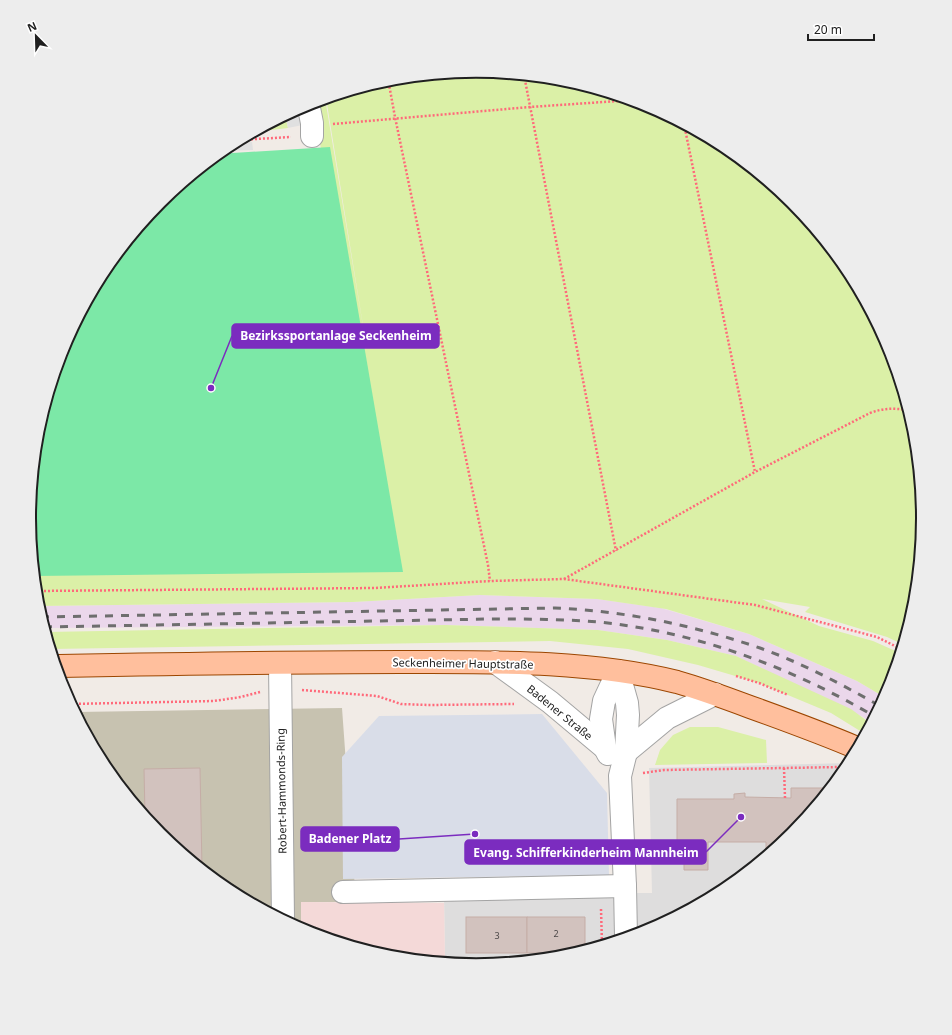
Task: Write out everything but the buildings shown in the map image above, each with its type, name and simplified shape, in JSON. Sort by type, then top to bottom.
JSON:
[{"type":"main road","name":"Seckenheimer Hauptstraße","points":[[62,666],[280,662],[495,662],[618,671],[677,682],[715,694],[828,735],[852,746]]},
{"type":"street","name":"Robert-Hammonds-Ring","points":[[280,662],[283,913]]},
{"type":"street","name":"Badener Straße","points":[[495,662],[616,750]]},
{"type":"street","name":"Badener Straße","points":[[618,671],[604,701],[601,719],[616,750],[620,776],[626,886],[626,931]]},
{"type":"street","points":[[616,750],[667,718],[715,694]]},
{"type":"street","points":[[343,892],[626,886]]},
{"type":"path","points":[[525,80],[616,551]]},
{"type":"path","points":[[389,86],[488,565],[490,581]]},
{"type":"path","points":[[258,135],[311,121],[330,124],[395,117],[617,101]]},
{"type":"path","points":[[685,130],[755,472]]},
{"type":"path","points":[[564,579],[755,472],[870,413],[882,409],[902,409]]},
{"type":"path","points":[[42,591],[374,588],[490,581],[564,579],[755,606],[877,637],[896,647]]},
{"type":"path","points":[[77,704],[214,701],[280,689],[377,696],[401,704],[517,704]]},
{"type":"path","points":[[620,776],[664,770],[838,767]]},
{"type":"path","points":[[784,768],[785,798]]},
{"type":"path","points":[[600,886],[602,939]]},
{"type":"shaded area","points":[[308,111],[312,123],[288,128],[286,121]]},
{"type":"shaded area","points":[[252,142],[253,150],[234,151],[246,143]]},
{"type":"shaded area","points":[[480,595],[597,599],[661,608],[749,634],[857,681],[879,694],[867,720],[736,656],[667,640],[598,630],[445,625],[50,628],[45,606],[353,602]]},
{"type":"shaded area","points":[[342,708],[356,902],[301,902],[301,921],[256,899],[208,867],[165,829],[145,808],[110,762],[81,712]]},
{"type":"shaded area","points":[[542,714],[607,793],[609,875],[343,879],[342,757],[379,716]]},
{"type":"shaded area","points":[[841,763],[807,808],[766,848],[744,867],[696,899],[671,912],[617,934],[590,943],[562,949],[505,957],[445,957],[444,893],[652,893],[649,768]]},
{"type":"shaded area","points":[[301,902],[444,903],[445,957],[419,954],[362,943],[301,921]]},
{"type":"green space","points":[[447,78],[505,78],[533,81],[590,92],[644,111],[696,136],[744,168],[787,206],[807,227],[842,273],[857,298],[883,349],[893,376],[908,432],[915,489],[916,518],[915,546],[908,603],[898,642],[887,637],[805,612],[810,607],[762,599],[819,626],[873,641],[895,651],[879,694],[857,681],[749,634],[666,609],[597,599],[480,595],[353,602],[45,606],[40,575],[36,532],[268,527],[163,209],[176,196],[321,149],[313,109],[326,104],[368,356],[327,104],[362,92],[419,81]]},
{"type":"green space","points":[[286,121],[288,128],[266,131]]},
{"type":"green space","points":[[330,147],[403,572],[40,576],[36,518],[40,460],[44,432],[51,404],[69,349],[95,297],[110,273],[145,227],[186,187],[208,168],[230,153]]},
{"type":"green space","points":[[445,625],[598,630],[667,640],[736,656],[851,709],[866,720],[861,731],[831,713],[759,683],[698,665],[628,649],[550,641],[56,649],[51,632]]},
{"type":"green space","points":[[690,727],[718,727],[766,740],[767,763],[655,765],[660,750],[673,735]]},
{"type":"railway","points":[[47,617],[555,608],[607,612],[659,620],[710,632],[760,648],[821,674],[875,703]]},
{"type":"railway","points":[[50,627],[490,619],[599,622],[672,634],[742,654],[809,682],[870,714]]},
{"type":"place","name":"Bezirkssportanlage Seckenheim","points":[[211,388]]},
{"type":"place","name":"Evang. Schifferkinderheim Mannheim","points":[[741,817]]},
{"type":"place","name":"Badener Platz","points":[[475,834]]}]
